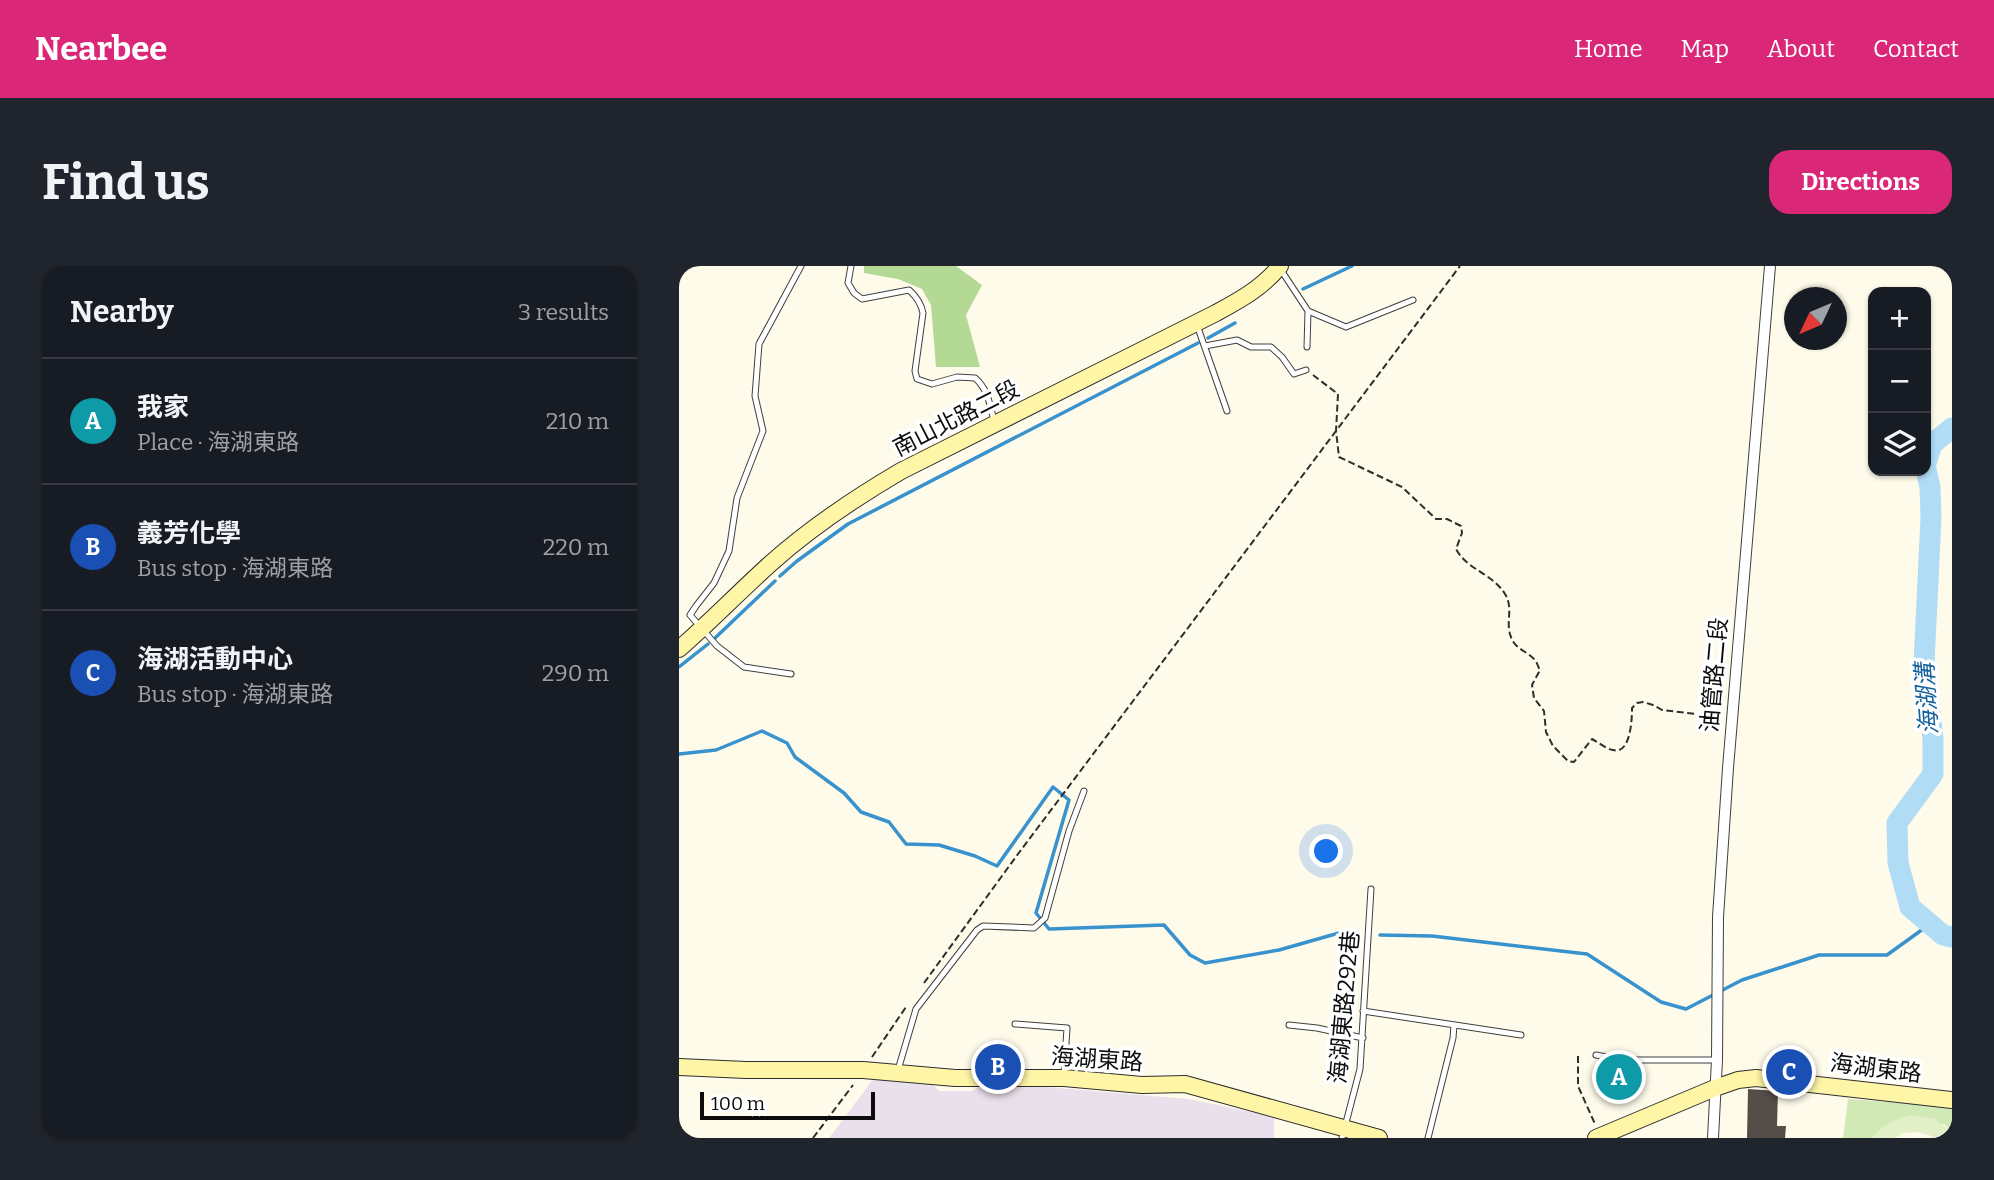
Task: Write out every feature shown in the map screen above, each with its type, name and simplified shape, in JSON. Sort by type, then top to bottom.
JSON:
[{"type":"street","name":"油管路二段","points":[[1713,1138],[1719,917],[1732,719],[1770,266]]},
{"type":"street","name":"南山北路二段","points":[[679,649],[769,565],[862,493],[1245,297],[1264,284],[1280,267]]},
{"type":"street","name":"海湖東路","points":[[679,1066],[746,1070],[863,1070],[955,1078],[1064,1078],[1142,1086],[1185,1084],[1344,1133],[1379,1138]]},
{"type":"street","name":"海湖東路","points":[[1602,1137],[1715,1088],[1756,1077],[1952,1100]]},
{"type":"lane","points":[[791,674],[744,667],[717,646],[690,615],[714,583],[729,551],[737,498],[763,431],[755,397],[759,344],[801,266]]},
{"type":"lane","points":[[851,266],[848,283],[862,299],[909,290],[916,296],[922,305],[923,313],[915,371],[917,379],[932,384],[957,377],[975,378],[988,394],[995,424]]},
{"type":"lane","points":[[1280,267],[1308,311],[1307,346]]},
{"type":"lane","points":[[1308,311],[1346,327],[1413,300]]},
{"type":"lane","points":[[1196,323],[1227,411]]},
{"type":"lane","points":[[1205,346],[1237,340],[1251,347],[1271,347],[1294,374],[1306,370]]},
{"type":"lane","points":[[898,1073],[916,1009],[977,930],[983,926],[1034,928],[1045,918],[1069,831],[1084,791]]},
{"type":"lane","name":"海湖東路292巷","points":[[1344,1133],[1360,1069],[1371,889]]},
{"type":"lane","points":[[1363,1011],[1521,1035]]},
{"type":"lane","points":[[1015,1024],[1067,1028],[1064,1078]]},
{"type":"lane","points":[[1289,1025],[1363,1038]]},
{"type":"lane","points":[[1428,1138],[1454,1025]]},
{"type":"lane","points":[[1596,1055],[1622,1060],[1717,1060]]},
{"type":"path","points":[[967,925],[1460,266]]},
{"type":"path","points":[[1306,370],[1338,394],[1336,431],[1339,457],[1402,487],[1436,519],[1447,519],[1461,526],[1462,533],[1456,549],[1469,566],[1491,578],[1506,594],[1510,609],[1511,638],[1520,650],[1535,660],[1540,670],[1532,685],[1534,698],[1544,711],[1546,732],[1553,746],[1568,761],[1574,762],[1592,739],[1612,750],[1618,751],[1623,747],[1632,729],[1632,708],[1637,703],[1643,702],[1662,710],[1732,719]]},
{"type":"path","points":[[1578,1056],[1578,1086],[1602,1137]]},
{"type":"path","points":[[813,1138],[863,1070]]},
{"type":"shaded area","points":[[877,1074],[929,1080],[939,1091],[973,1091],[987,1082],[1189,1099],[1274,1117],[1274,1138],[829,1138]]},
{"type":"green space","points":[[864,266],[956,266],[982,285],[966,315],[980,367],[936,367],[931,305],[922,289],[898,279],[864,273]]},
{"type":"green space","points":[[1848,1099],[1952,1107],[1952,1132],[1944,1124],[1874,1135],[1872,1138],[1843,1138]]},
{"type":"green space","points":[[1910,1115],[1935,1119],[1952,1132],[1952,1138],[1933,1138],[1916,1132],[1903,1133],[1895,1138],[1872,1138],[1889,1123]]},
{"type":"building","points":[[1605,1065],[1634,1067],[1634,1089],[1602,1086]]},
{"type":"building","points":[[1748,1089],[1778,1091],[1777,1126],[1786,1126],[1785,1138],[1747,1138]]},
{"type":"waterway","points":[[1303,289],[1352,266]]},
{"type":"waterway","points":[[1208,338],[1235,323]]},
{"type":"waterway","points":[[780,576],[848,524],[1198,343]]},
{"type":"waterway","name":"海湖溝","points":[[1931,447],[1952,428]]},
{"type":"waterway","name":"海湖溝","points":[[1928,476],[1931,518],[1924,663],[1933,739],[1933,774],[1897,823],[1898,863],[1910,907],[1943,935],[1952,937]]},
{"type":"waterway","points":[[714,639],[775,581]]},
{"type":"waterway","points":[[679,667],[708,644]]},
{"type":"waterway","points":[[679,754],[716,750],[762,731],[787,743],[795,757],[844,793],[861,812],[889,822],[906,844],[939,845],[997,866],[1053,787],[1069,800],[1036,913],[1049,929],[1164,925],[1190,955],[1205,963],[1279,950],[1346,933]]},
{"type":"waterway","points":[[1380,935],[1432,936],[1587,954],[1661,1002],[1686,1009],[1742,980],[1819,955],[1887,955],[1930,924]]},
{"type":"place","name":"義芳化學","points":[[998,1067]]},
{"type":"place","name":"海湖活動中心","points":[[1789,1072]]},
{"type":"place","name":"我家","points":[[1619,1077]]}]
